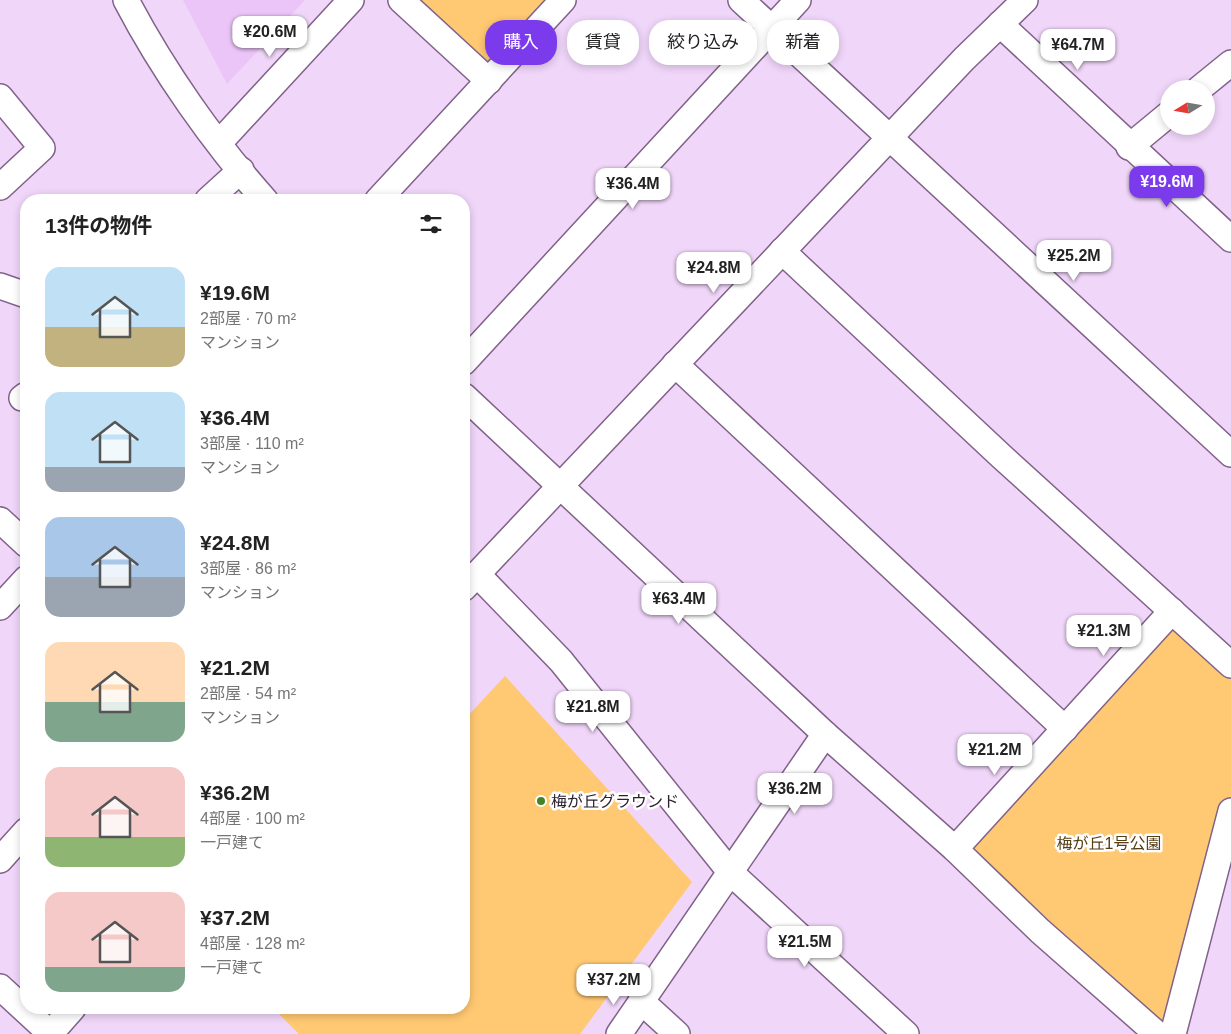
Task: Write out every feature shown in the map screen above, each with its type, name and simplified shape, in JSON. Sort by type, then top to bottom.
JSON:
[{"type":"street","points":[[126,0],[176,84],[219,143],[260,194]]},
{"type":"street","points":[[219,143],[351,0]]},
{"type":"street","points":[[401,0],[489,81]]},
{"type":"street","points":[[384,194],[563,0]]},
{"type":"street","points":[[741,0],[767,24]]},
{"type":"street","points":[[780,20],[798,0]]},
{"type":"street","points":[[906,1034],[731,873],[561,661],[470,581],[782,251],[1025,0]]},
{"type":"street","points":[[1000,24],[1129,147],[1231,240]]},
{"type":"street","points":[[470,356],[767,34]]},
{"type":"street","points":[[1210,80],[1231,63]]},
{"type":"street","points":[[811,65],[1231,454]]},
{"type":"street","points":[[0,97],[42,148],[0,187]]},
{"type":"street","points":[[1129,147],[1160,121]]},
{"type":"street","points":[[215,194],[241,170]]},
{"type":"street","points":[[782,251],[1231,665]]},
{"type":"street","points":[[0,286],[20,293]]},
{"type":"street","points":[[675,364],[1065,730]]},
{"type":"street","points":[[470,402],[825,734],[955,849],[1040,931],[1157,1034]]},
{"type":"street","points":[[0,520],[20,538]]},
{"type":"street","points":[[0,607],[20,585]]},
{"type":"street","points":[[955,849],[1172,611]]},
{"type":"street","points":[[619,1034],[825,734]]},
{"type":"street","points":[[1173,1034],[1231,811]]},
{"type":"street","points":[[0,860],[20,838]]},
{"type":"street","points":[[0,987],[20,1005]]},
{"type":"street","points":[[641,1001],[677,1034]]},
{"type":"street","points":[[29,1014],[51,1034],[68,1014]]},
{"type":"shaded area","points":[[183,0],[305,0],[227,84]]},
{"type":"green space","points":[[411,0],[550,0],[531,20],[485,20],[485,63],[480,63]]},
{"type":"green space","name":"梅が丘1号公園","points":[[1172,611],[1231,665],[1231,811],[1173,1034],[955,849]]},
{"type":"green space","name":"梅が丘グラウンド","points":[[505,676],[692,882],[580,1034],[299,1034],[279,1014],[470,1014],[470,714]]},
{"type":"place","name":"梅が丘グラウンド","points":[[541,801]]}]
